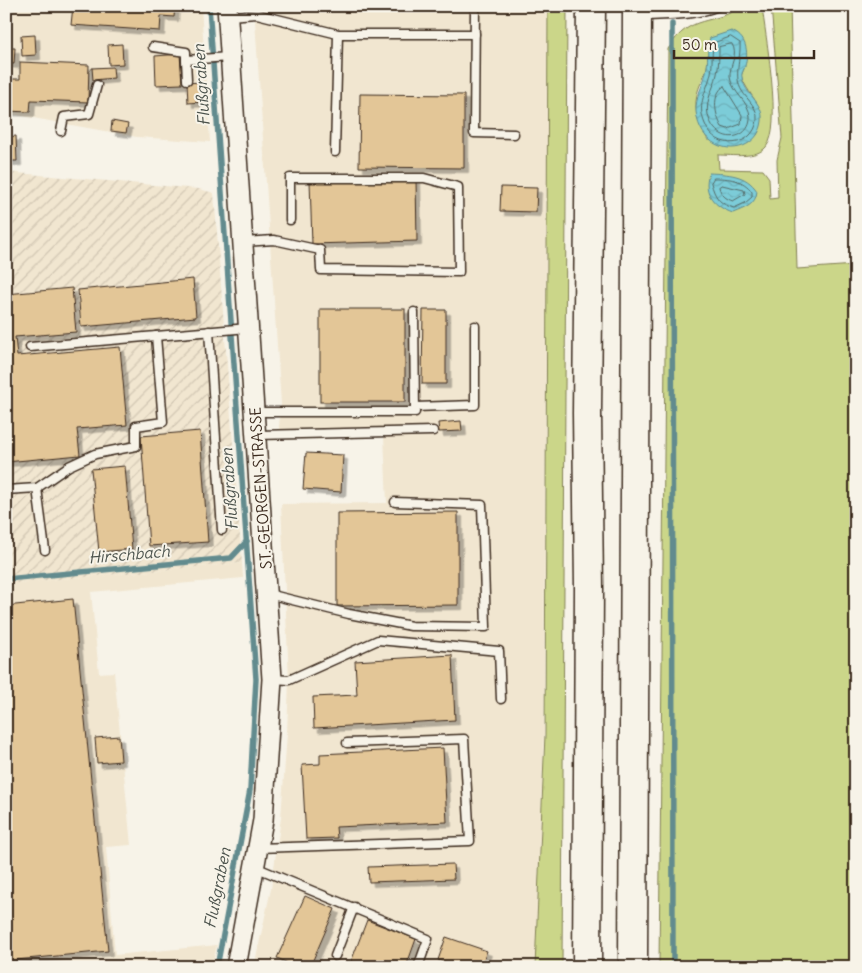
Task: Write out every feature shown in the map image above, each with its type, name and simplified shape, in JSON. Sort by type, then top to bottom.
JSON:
[{"type":"highway","points":[[587,967],[589,588],[587,413],[591,6]]},
{"type":"highway","points":[[633,967],[637,11]]},
{"type":"street","name":"ST.-GEORGEN-STRASSE","points":[[228,11],[225,58],[244,242],[245,328],[258,435],[272,679],[266,789],[258,848],[236,967]]},
{"type":"lane","points":[[475,6],[474,133],[514,134]]},
{"type":"lane","points":[[637,11],[681,14],[708,11],[718,6]]},
{"type":"lane","points":[[228,11],[257,14],[338,34],[475,34]]},
{"type":"lane","points":[[335,152],[338,34]]},
{"type":"lane","points":[[153,47],[186,52],[188,80]]},
{"type":"lane","points":[[186,60],[225,58]]},
{"type":"lane","points":[[61,131],[64,117],[89,114],[98,85]]},
{"type":"lane","points":[[244,242],[274,240],[320,250],[321,270],[459,272],[458,187],[424,178],[290,178],[290,220]]},
{"type":"lane","points":[[256,412],[415,412],[414,312]]},
{"type":"lane","points":[[415,407],[475,405],[475,326]]},
{"type":"lane","points":[[30,347],[245,328]]},
{"type":"lane","points":[[209,331],[222,530]]},
{"type":"lane","points":[[6,490],[37,488],[69,466],[95,454],[136,446],[136,426],[163,422],[156,336]]},
{"type":"lane","points":[[258,435],[433,431]]},
{"type":"lane","points":[[37,488],[45,550]]},
{"type":"lane","points":[[268,594],[349,614],[412,626],[486,627],[482,505],[395,502]]},
{"type":"lane","points":[[272,679],[289,680],[378,640],[499,651],[501,700]]},
{"type":"lane","points":[[258,848],[470,841],[464,739],[347,743]]},
{"type":"lane","points":[[254,867],[428,939],[418,967]]},
{"type":"lane","points":[[335,956],[354,907]]},
{"type":"shaded area","points":[[6,6],[201,6],[210,142],[137,137],[6,113]]},
{"type":"shaded area","points":[[254,6],[548,6],[544,735],[535,967],[254,967],[271,889],[281,818],[287,733],[289,680],[281,504],[387,503],[384,436],[278,438],[281,404]]},
{"type":"shaded area","points":[[6,172],[199,189],[214,193],[242,563],[6,584]]},
{"type":"shaded area","points":[[242,563],[243,578],[91,592],[99,673],[114,672],[131,845],[106,847],[115,955],[217,945],[212,967],[6,967],[6,584]]},
{"type":"green space","points":[[548,6],[567,6],[562,967],[535,967],[545,735]]},
{"type":"green space","points":[[742,6],[762,6],[769,58],[773,121],[771,137],[762,151],[750,155],[718,155],[719,169],[763,170],[769,178],[770,199],[778,198],[777,160],[782,138],[771,6],[790,6],[797,269],[856,265],[856,967],[659,967],[668,49],[685,30]],"holes":[[[708,62],[745,66],[741,76],[757,104],[761,117],[757,135],[708,140],[700,124],[696,107],[698,91]]]},
{"type":"water","points":[[731,31],[740,36],[745,45],[747,55],[742,77],[746,88],[760,108],[762,121],[758,133],[751,142],[741,147],[730,148],[718,145],[708,139],[700,128],[696,107],[707,68],[710,38]]},
{"type":"water","points":[[709,173],[736,176],[748,181],[757,191],[755,200],[733,213],[721,207],[712,199],[709,193],[707,181]]},
{"type":"building","points":[[73,6],[175,6],[174,17],[161,16],[160,31],[71,25]]},
{"type":"building","points":[[35,35],[36,55],[22,56],[21,36]]},
{"type":"building","points":[[122,44],[123,64],[109,65],[108,45]]},
{"type":"building","points":[[6,48],[15,48],[14,64],[6,63]]},
{"type":"building","points":[[180,54],[182,84],[156,85],[155,56]]},
{"type":"building","points":[[20,62],[89,65],[88,102],[31,100],[30,112],[6,111],[6,79],[20,79]]},
{"type":"building","points":[[113,67],[114,78],[93,80],[92,68]]},
{"type":"building","points":[[201,82],[202,102],[188,103],[187,83]]},
{"type":"building","points":[[360,94],[464,95],[464,168],[359,167]]},
{"type":"building","points":[[112,121],[128,124],[126,133],[111,131]]},
{"type":"building","points":[[16,136],[17,161],[6,161],[6,137]]},
{"type":"building","points":[[416,179],[417,241],[312,244],[310,181]]},
{"type":"building","points":[[501,187],[537,188],[536,212],[500,211]]},
{"type":"building","points":[[193,279],[196,317],[81,327],[78,290]]},
{"type":"building","points":[[72,288],[76,332],[15,337],[17,356],[120,347],[127,425],[77,429],[80,455],[6,462],[6,294]]},
{"type":"building","points":[[320,309],[405,309],[405,402],[320,402]]},
{"type":"building","points":[[423,310],[446,310],[446,384],[422,384]]},
{"type":"building","points":[[461,421],[462,431],[439,432],[438,423]]},
{"type":"building","points":[[200,431],[208,542],[149,546],[141,436]]},
{"type":"building","points":[[306,453],[343,455],[341,492],[303,489]]},
{"type":"building","points":[[125,466],[132,549],[99,552],[91,469]]},
{"type":"building","points":[[458,512],[458,605],[337,606],[337,513]]},
{"type":"building","points":[[73,599],[108,951],[6,961],[6,606]]},
{"type":"building","points":[[452,655],[455,720],[314,728],[313,697],[357,695],[355,661]]},
{"type":"building","points":[[119,736],[121,761],[97,763],[95,738]]},
{"type":"building","points":[[443,748],[447,822],[336,827],[337,838],[306,839],[302,765],[320,764],[320,754]]},
{"type":"building","points":[[453,864],[454,879],[369,882],[368,867]]},
{"type":"building","points":[[305,896],[335,909],[310,967],[297,967],[277,958]]},
{"type":"building","points":[[367,920],[416,939],[406,967],[349,967]]},
{"type":"building","points":[[446,937],[487,951],[481,967],[458,967],[438,960]]},
{"type":"waterway","name":"Flußgraben","points":[[209,6],[256,679],[250,790],[217,967]]},
{"type":"waterway","points":[[672,24],[673,967]]},
{"type":"waterway","name":"Hirschbach","points":[[6,579],[231,558],[247,541]]}]
